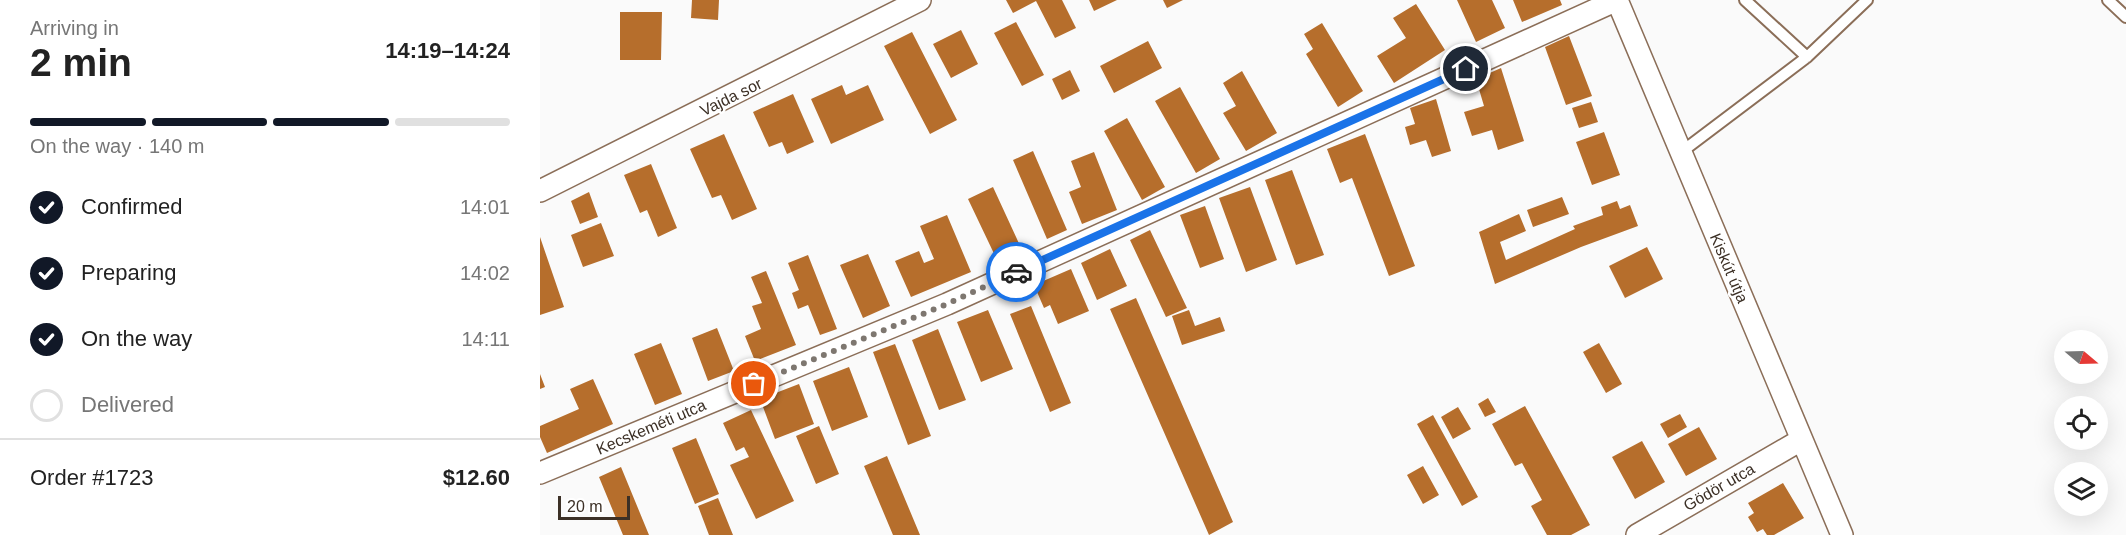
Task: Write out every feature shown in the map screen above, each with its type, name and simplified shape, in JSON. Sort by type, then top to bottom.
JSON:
[{"type":"street","name":"Vajda sor","points":[[540,191],[920,0]]},
{"type":"street","name":"Kiskút útja","points":[[1617,0],[1842,535]]},
{"type":"street","name":"Kecskeméti utca","points":[[540,473],[947,304],[1617,0]]},
{"type":"street","name":"Gödör utca","points":[[1637,535],[1801,440]]},
{"type":"lane","points":[[1745,0],[1807,57]]},
{"type":"lane","points":[[1680,153],[1807,57],[1867,0]]},
{"type":"lane","points":[[2108,0],[2126,17]]},
{"type":"building","points":[[692,0],[719,0],[718,20],[691,18]]},
{"type":"building","points":[[1006,0],[1062,0],[1076,28],[1055,38],[1036,1],[1013,13]]},
{"type":"building","points":[[1089,0],[1117,0],[1094,11]]},
{"type":"building","points":[[1163,0],[1183,0],[1167,8]]},
{"type":"building","points":[[1457,0],[1492,0],[1505,28],[1476,42]]},
{"type":"building","points":[[1513,0],[1560,0],[1562,5],[1522,22]]},
{"type":"building","points":[[1416,4],[1445,50],[1394,83],[1377,56],[1406,38],[1393,18]]},
{"type":"building","points":[[620,12],[662,12],[661,60],[620,60]]},
{"type":"building","points":[[1016,22],[1044,75],[1022,86],[994,33]]},
{"type":"building","points":[[1322,23],[1363,91],[1338,107],[1306,54],[1313,49],[1304,34]]},
{"type":"building","points":[[961,30],[978,64],[951,78],[933,44]]},
{"type":"building","points":[[912,32],[957,120],[930,134],[884,46]]},
{"type":"building","points":[[1569,36],[1592,96],[1566,105],[1545,47]]},
{"type":"building","points":[[1148,41],[1162,68],[1114,93],[1100,66]]},
{"type":"building","points":[[1501,68],[1524,141],[1498,150],[1492,130],[1472,136],[1464,112],[1484,106],[1476,79]]},
{"type":"building","points":[[1070,70],[1080,91],[1062,100],[1052,79]]},
{"type":"building","points":[[1242,71],[1277,133],[1246,151],[1223,113],[1236,106],[1223,83]]},
{"type":"building","points":[[842,85],[846,95],[868,85],[884,120],[831,144],[811,99]]},
{"type":"building","points":[[1180,87],[1220,159],[1196,173],[1155,101]]},
{"type":"building","points":[[793,94],[814,142],[787,154],[782,142],[769,147],[753,112]]},
{"type":"building","points":[[1436,99],[1451,151],[1432,157],[1426,140],[1410,145],[1405,127],[1415,124],[1410,108]]},
{"type":"building","points":[[1591,102],[1598,122],[1579,128],[1572,108]]},
{"type":"building","points":[[1127,118],[1165,187],[1142,200],[1104,131]]},
{"type":"building","points":[[1604,132],[1620,175],[1592,185],[1576,142]]},
{"type":"building","points":[[724,134],[757,209],[732,220],[721,195],[712,198],[690,149]]},
{"type":"building","points":[[1365,134],[1415,266],[1389,276],[1352,178],[1340,183],[1327,149]]},
{"type":"building","points":[[1033,151],[1067,230],[1047,239],[1013,160]]},
{"type":"building","points":[[1094,152],[1117,210],[1082,224],[1069,192],[1081,187],[1071,161]]},
{"type":"building","points":[[651,164],[677,228],[658,237],[647,210],[640,213],[624,175]]},
{"type":"building","points":[[1292,170],[1324,255],[1296,265],[1265,180]]},
{"type":"building","points":[[993,187],[1022,250],[998,262],[968,199]]},
{"type":"building","points":[[1250,187],[1277,260],[1246,272],[1219,198]]},
{"type":"building","points":[[589,192],[598,217],[580,224],[571,201]]},
{"type":"building","points":[[1562,197],[1569,214],[1533,227],[1527,210]]},
{"type":"building","points":[[1617,201],[1620,209],[1630,205],[1638,226],[1581,247],[1495,284],[1479,232],[1519,214],[1526,231],[1500,242],[1506,260],[1575,229],[1573,226],[1603,215],[1601,207]]},
{"type":"building","points":[[1205,206],[1224,259],[1200,268],[1180,215]]},
{"type":"building","points":[[947,215],[971,272],[911,297],[895,261],[919,251],[924,263],[934,259],[920,226]]},
{"type":"building","points":[[601,223],[614,256],[583,267],[571,235]]},
{"type":"building","points":[[1150,230],[1187,308],[1166,317],[1130,240]]},
{"type":"building","points":[[540,237],[564,307],[540,315]]},
{"type":"building","points":[[1647,247],[1663,279],[1625,298],[1609,266]]},
{"type":"building","points":[[1110,249],[1127,286],[1097,300],[1081,263]]},
{"type":"building","points":[[868,254],[890,306],[863,318],[840,265]]},
{"type":"building","points":[[808,255],[837,329],[820,335],[808,305],[798,309],[792,293],[799,290],[788,263]]},
{"type":"building","points":[[1071,269],[1089,311],[1058,324],[1050,305],[1044,308],[1034,285]]},
{"type":"building","points":[[766,271],[796,345],[755,361],[745,336],[761,329],[752,306],[762,303],[751,277]]},
{"type":"building","points":[[1136,298],[1233,522],[1209,535],[1110,309]]},
{"type":"building","points":[[1031,306],[1071,403],[1050,412],[1010,314]]},
{"type":"building","points":[[988,310],[1013,369],[981,382],[957,322]]},
{"type":"building","points":[[1189,310],[1195,326],[1220,317],[1225,331],[1182,345],[1172,316]]},
{"type":"building","points":[[717,328],[734,371],[708,381],[692,338]]},
{"type":"building","points":[[938,329],[966,400],[939,410],[912,340]]},
{"type":"building","points":[[661,343],[682,394],[655,405],[634,354]]},
{"type":"building","points":[[1599,343],[1622,384],[1606,393],[1583,352]]},
{"type":"building","points":[[895,344],[931,436],[908,445],[873,352]]},
{"type":"building","points":[[849,367],[868,417],[832,431],[813,381]]},
{"type":"building","points":[[540,374],[545,387],[540,389]]},
{"type":"building","points":[[593,379],[613,424],[547,453],[540,437],[540,426],[579,409],[570,389]]},
{"type":"building","points":[[799,384],[814,424],[775,439],[760,399]]},
{"type":"building","points":[[1488,398],[1496,412],[1485,417],[1478,404]]},
{"type":"building","points":[[1525,406],[1590,525],[1571,535],[1547,535],[1531,506],[1542,500],[1522,463],[1515,466],[1492,424]]},
{"type":"building","points":[[1458,407],[1471,429],[1453,439],[1441,417]]},
{"type":"building","points":[[751,410],[794,501],[756,519],[730,465],[749,457],[744,447],[736,451],[723,423]]},
{"type":"building","points":[[1680,414],[1687,427],[1668,438],[1660,424]]},
{"type":"building","points":[[1433,415],[1478,497],[1462,506],[1417,424]]},
{"type":"building","points":[[819,426],[839,474],[816,484],[796,436]]},
{"type":"building","points":[[1699,427],[1717,459],[1686,476],[1668,444]]},
{"type":"building","points":[[696,438],[719,494],[695,504],[672,448]]},
{"type":"building","points":[[1642,441],[1665,482],[1635,499],[1612,457]]},
{"type":"building","points":[[887,456],[920,535],[893,535],[864,466]]},
{"type":"building","points":[[1423,466],[1439,495],[1423,504],[1407,475]]},
{"type":"building","points":[[621,467],[649,535],[623,535],[599,477]]},
{"type":"building","points":[[1783,483],[1804,518],[1774,535],[1767,535],[1763,529],[1757,532],[1748,517],[1754,513],[1748,503]]},
{"type":"building","points":[[718,498],[733,535],[709,535],[698,506]]},
{"type":"way so far","points":[[754,384],[947,304],[1016,272]]},
{"type":"route","points":[[1016,272],[1466,69]]}]
